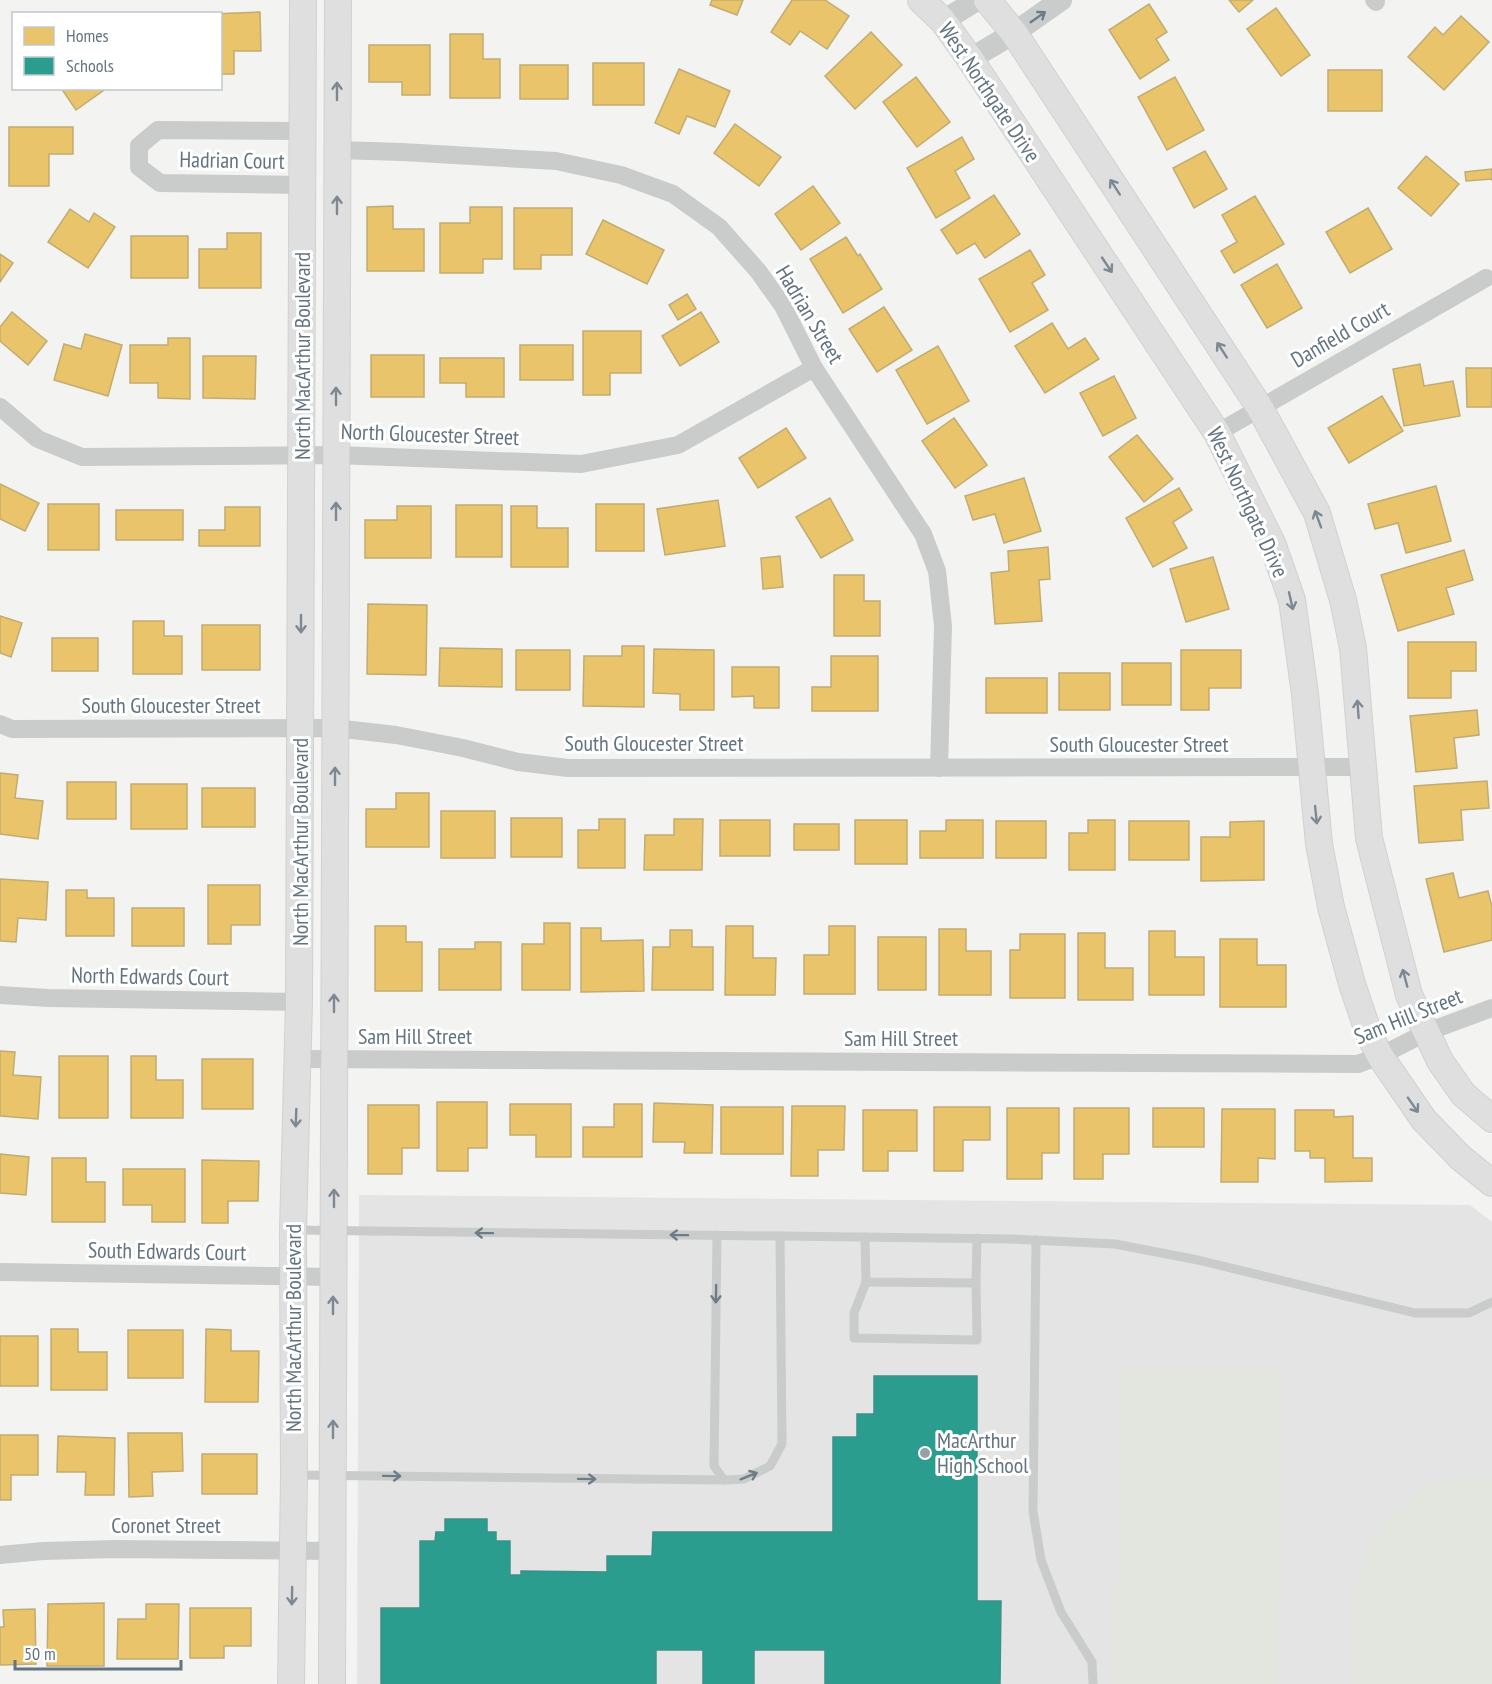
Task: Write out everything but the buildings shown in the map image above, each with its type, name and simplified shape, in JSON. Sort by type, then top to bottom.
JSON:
[{"type":"main road","name":"North MacArthur Boulevard","points":[[291,1684],[294,1475],[293,1230],[299,1002],[301,728],[303,0]]},
{"type":"main road","name":"North MacArthur Boulevard","points":[[332,1684],[338,0]]},
{"type":"main road","name":"West Northgate Drive","points":[[921,0],[943,21],[970,59],[1217,432],[1272,543],[1292,600],[1305,694],[1319,844],[1331,907],[1352,984],[1369,1034],[1380,1056],[1424,1120],[1461,1158],[1492,1183]]},
{"type":"main road","points":[[987,0],[1014,33],[1260,408],[1317,513],[1343,600],[1353,648],[1369,838],[1409,995],[1440,1061],[1463,1094],[1492,1119]]},
{"type":"main road","points":[[302,141],[337,150]]},
{"type":"street","points":[[943,21],[977,0]]},
{"type":"street","points":[[970,59],[1014,33],[1061,0]]},
{"type":"street","name":"Hadrian Court","points":[[302,141],[158,130],[139,146],[139,167],[160,183],[303,185]]},
{"type":"street","name":"Hadrian Street","points":[[337,150],[414,152],[556,161],[621,175],[673,194],[719,227],[758,272],[783,306],[814,368],[923,534],[937,571],[943,626],[939,768]]},
{"type":"street","name":"Danfield Court","points":[[1217,432],[1486,278]]},
{"type":"street","name":"North Gloucester Street","points":[[0,407],[38,439],[82,456],[336,455],[581,464],[678,445],[814,368]]},
{"type":"street","name":"South Gloucester Street","points":[[0,724],[12,729],[335,728],[396,735],[464,748],[518,762],[568,768],[1362,767]]},
{"type":"street","name":"North Edwards Court","points":[[0,995],[48,999],[299,1002]]},
{"type":"street","name":"Sam Hill Street","points":[[298,1059],[1358,1064],[1380,1056],[1427,1032],[1492,1008]]},
{"type":"street","name":"South Edwards Court","points":[[0,1272],[333,1277]]},
{"type":"street","name":"Coronet Street","points":[[0,1555],[115,1549],[332,1551]]},
{"type":"lane","points":[[293,1230],[977,1238],[1115,1244],[1198,1260],[1415,1313],[1469,1313],[1492,1302]]},
{"type":"lane","points":[[717,1235],[714,1466],[723,1480]]},
{"type":"lane","points":[[294,1475],[744,1479],[770,1466],[782,1444],[780,1236]]},
{"type":"lane","points":[[865,1237],[866,1282],[854,1312],[854,1338],[977,1340],[977,1238]]},
{"type":"lane","points":[[1036,1240],[1033,1511],[1041,1560],[1061,1612],[1092,1662],[1093,1684]]},
{"type":"lane","points":[[866,1282],[976,1283]]},
{"type":"shaded area","name":"MacArthur High School","points":[[359,1195],[1470,1205],[1492,1222],[1492,1684],[357,1684]]},
{"type":"shaded area","points":[[1120,1372],[1279,1373],[1277,1684],[1117,1684]]},
{"type":"shaded area","points":[[1463,1475],[1492,1475],[1492,1684],[1355,1684],[1355,1598],[1364,1555],[1387,1517],[1422,1489]]},
{"type":"place","name":"MacArthur High School","points":[[925,1453]]}]
